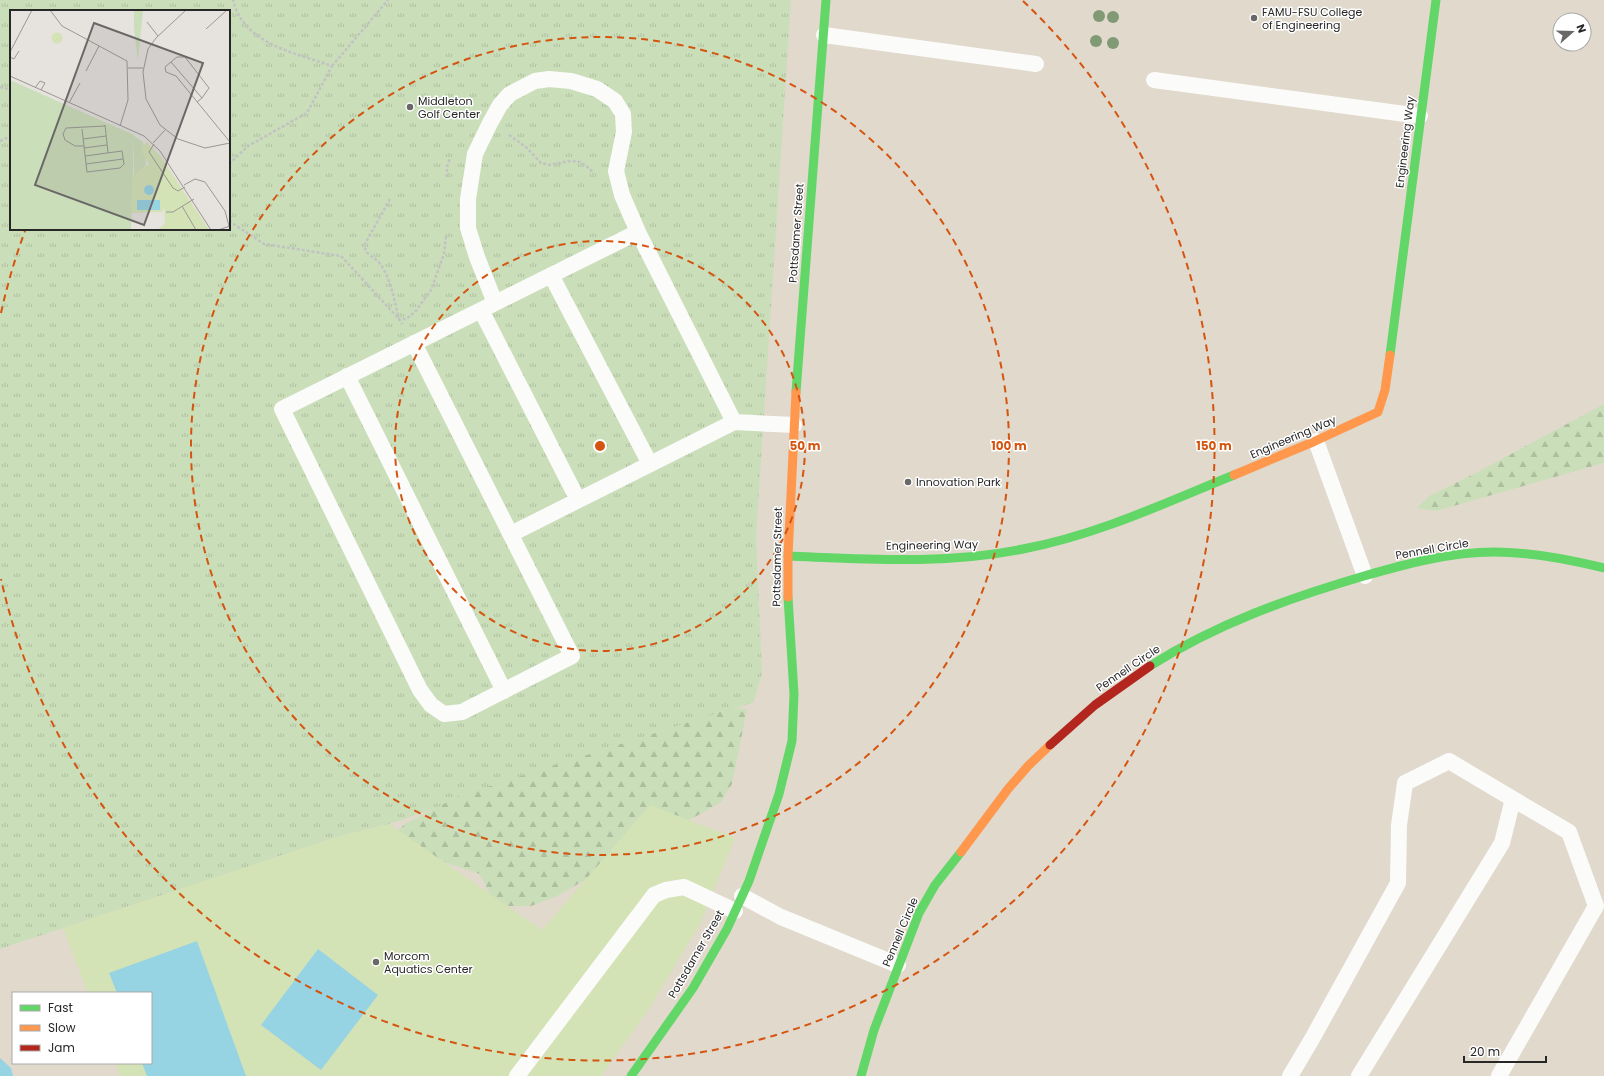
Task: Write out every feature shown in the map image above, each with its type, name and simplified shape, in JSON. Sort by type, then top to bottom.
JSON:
[{"type":"street","name":"Pottsdamer Street","points":[[631,1076],[693,988],[727,929],[749,881],[779,794],[792,741],[794,694],[788,611],[788,556],[794,425],[826,0]]},
{"type":"street","name":"Engineering Way","points":[[788,556],[953,559],[997,554],[1044,545],[1087,532],[1134,514],[1316,441],[1378,412],[1385,390],[1390,357],[1436,0]]},
{"type":"street","name":"Pennell Circle","points":[[861,1076],[874,1031],[910,932],[926,900],[946,871],[1013,783],[1059,736],[1101,700],[1154,663],[1188,644],[1235,622],[1299,597],[1365,576],[1425,560],[1458,554],[1501,552],[1546,555],[1604,568]]},
{"type":"lane","points":[[824,35],[1036,64]]},
{"type":"lane","points":[[578,500],[488,307],[477,257],[468,228],[468,199],[475,154],[500,105],[510,94],[524,86],[549,79],[570,81],[597,89],[615,101],[623,114],[624,132],[616,171],[622,195],[638,232],[734,422]]},
{"type":"lane","points":[[1154,80],[1420,116]]},
{"type":"lane","points":[[414,343],[572,656],[462,712],[444,714],[431,705],[417,683],[282,409],[347,376],[638,232]]},
{"type":"lane","points":[[551,275],[650,464]]},
{"type":"lane","points":[[347,376],[504,691]]},
{"type":"lane","points":[[511,534],[734,422],[794,425]]},
{"type":"lane","points":[[1316,441],[1365,576]]},
{"type":"lane","points":[[1290,1076],[1398,883],[1399,826],[1405,783],[1449,760],[1569,832],[1596,906],[1499,1076]]},
{"type":"lane","points":[[1359,1076],[1502,843],[1513,799]]},
{"type":"lane","points":[[517,1076],[654,895],[666,890],[684,887],[735,911]]},
{"type":"lane","points":[[742,896],[781,917],[898,965]]},
{"type":"path","points":[[233,0],[235,9],[250,30],[270,45],[332,66]]},
{"type":"path","points":[[230,163],[248,146],[307,113],[332,66],[388,0]]},
{"type":"path","points":[[0,87],[10,90]]},
{"type":"path","points":[[506,132],[526,147],[541,163],[549,165],[569,161],[580,162],[590,169],[598,180]]},
{"type":"path","points":[[0,141],[10,136]]},
{"type":"path","points":[[447,181],[447,167],[452,153]]},
{"type":"path","points":[[390,199],[365,244],[364,249],[380,263],[387,275],[393,290],[399,319]]},
{"type":"path","points":[[230,222],[264,244],[341,256],[399,319],[406,319],[415,312],[431,290],[444,254],[447,232]]},
{"type":"shaded area","name":"Innovation Park","points":[[363,0],[1604,0],[1604,1076],[0,1076],[0,949],[340,835],[229,230]]},
{"type":"green space","points":[[0,0],[791,0],[756,537],[762,673],[754,702],[389,824],[340,836],[0,949]]},
{"type":"green space","points":[[1604,404],[1604,463],[1436,511],[1417,508],[1429,496],[1474,474]]},
{"type":"green space","points":[[733,708],[747,709],[732,784],[721,802],[557,896],[531,906],[496,906],[480,874],[412,851],[396,832],[405,824],[459,796]]},
{"type":"green space","name":"Morcom Aquatics Center","points":[[650,805],[735,838],[700,924],[648,1010],[601,1076],[120,1076],[115,1064],[152,1064],[152,992],[88,992],[63,928],[340,836],[389,824],[542,930]]},
{"type":"water","points":[[197,941],[246,1076],[147,1076],[142,1064],[152,1064],[152,992],[117,992],[109,973]]},
{"type":"water","points":[[318,949],[378,995],[321,1070],[261,1025]]},
{"type":"water","points":[[0,1058],[11,1068],[13,1076],[0,1076]]},
{"type":"traffic: fast","points":[[796,392],[826,0]]},
{"type":"traffic: fast","points":[[1390,355],[1436,0]]},
{"type":"traffic: fast","points":[[788,556],[906,560],[965,557],[1023,549],[1050,543],[1104,527],[1234,475]]},
{"type":"traffic: fast","points":[[1150,666],[1201,637],[1281,603],[1364,576],[1445,556],[1494,552],[1522,553],[1604,568]]},
{"type":"traffic: fast","points":[[631,1076],[693,988],[727,929],[749,881],[779,794],[792,741],[794,694],[788,597]]},
{"type":"traffic: fast","points":[[861,1076],[874,1030],[919,913],[935,885],[961,852]]},
{"type":"traffic: slow","points":[[1234,475],[1313,442],[1378,412],[1385,390],[1390,355]]},
{"type":"traffic: slow","points":[[788,597],[788,556],[796,392]]},
{"type":"traffic: slow","points":[[961,852],[1008,789],[1028,766],[1050,745]]},
{"type":"traffic: jam","points":[[1050,745],[1095,705],[1150,666]]},
{"type":"place","name":"FAMU-FSU College of Engineering","points":[[1254,18]]},
{"type":"place","name":"Middleton Golf Center","points":[[410,107]]},
{"type":"place","name":"Innovation Park","points":[[908,482]]},
{"type":"place","name":"Morcom Aquatics Center","points":[[376,962]]}]
